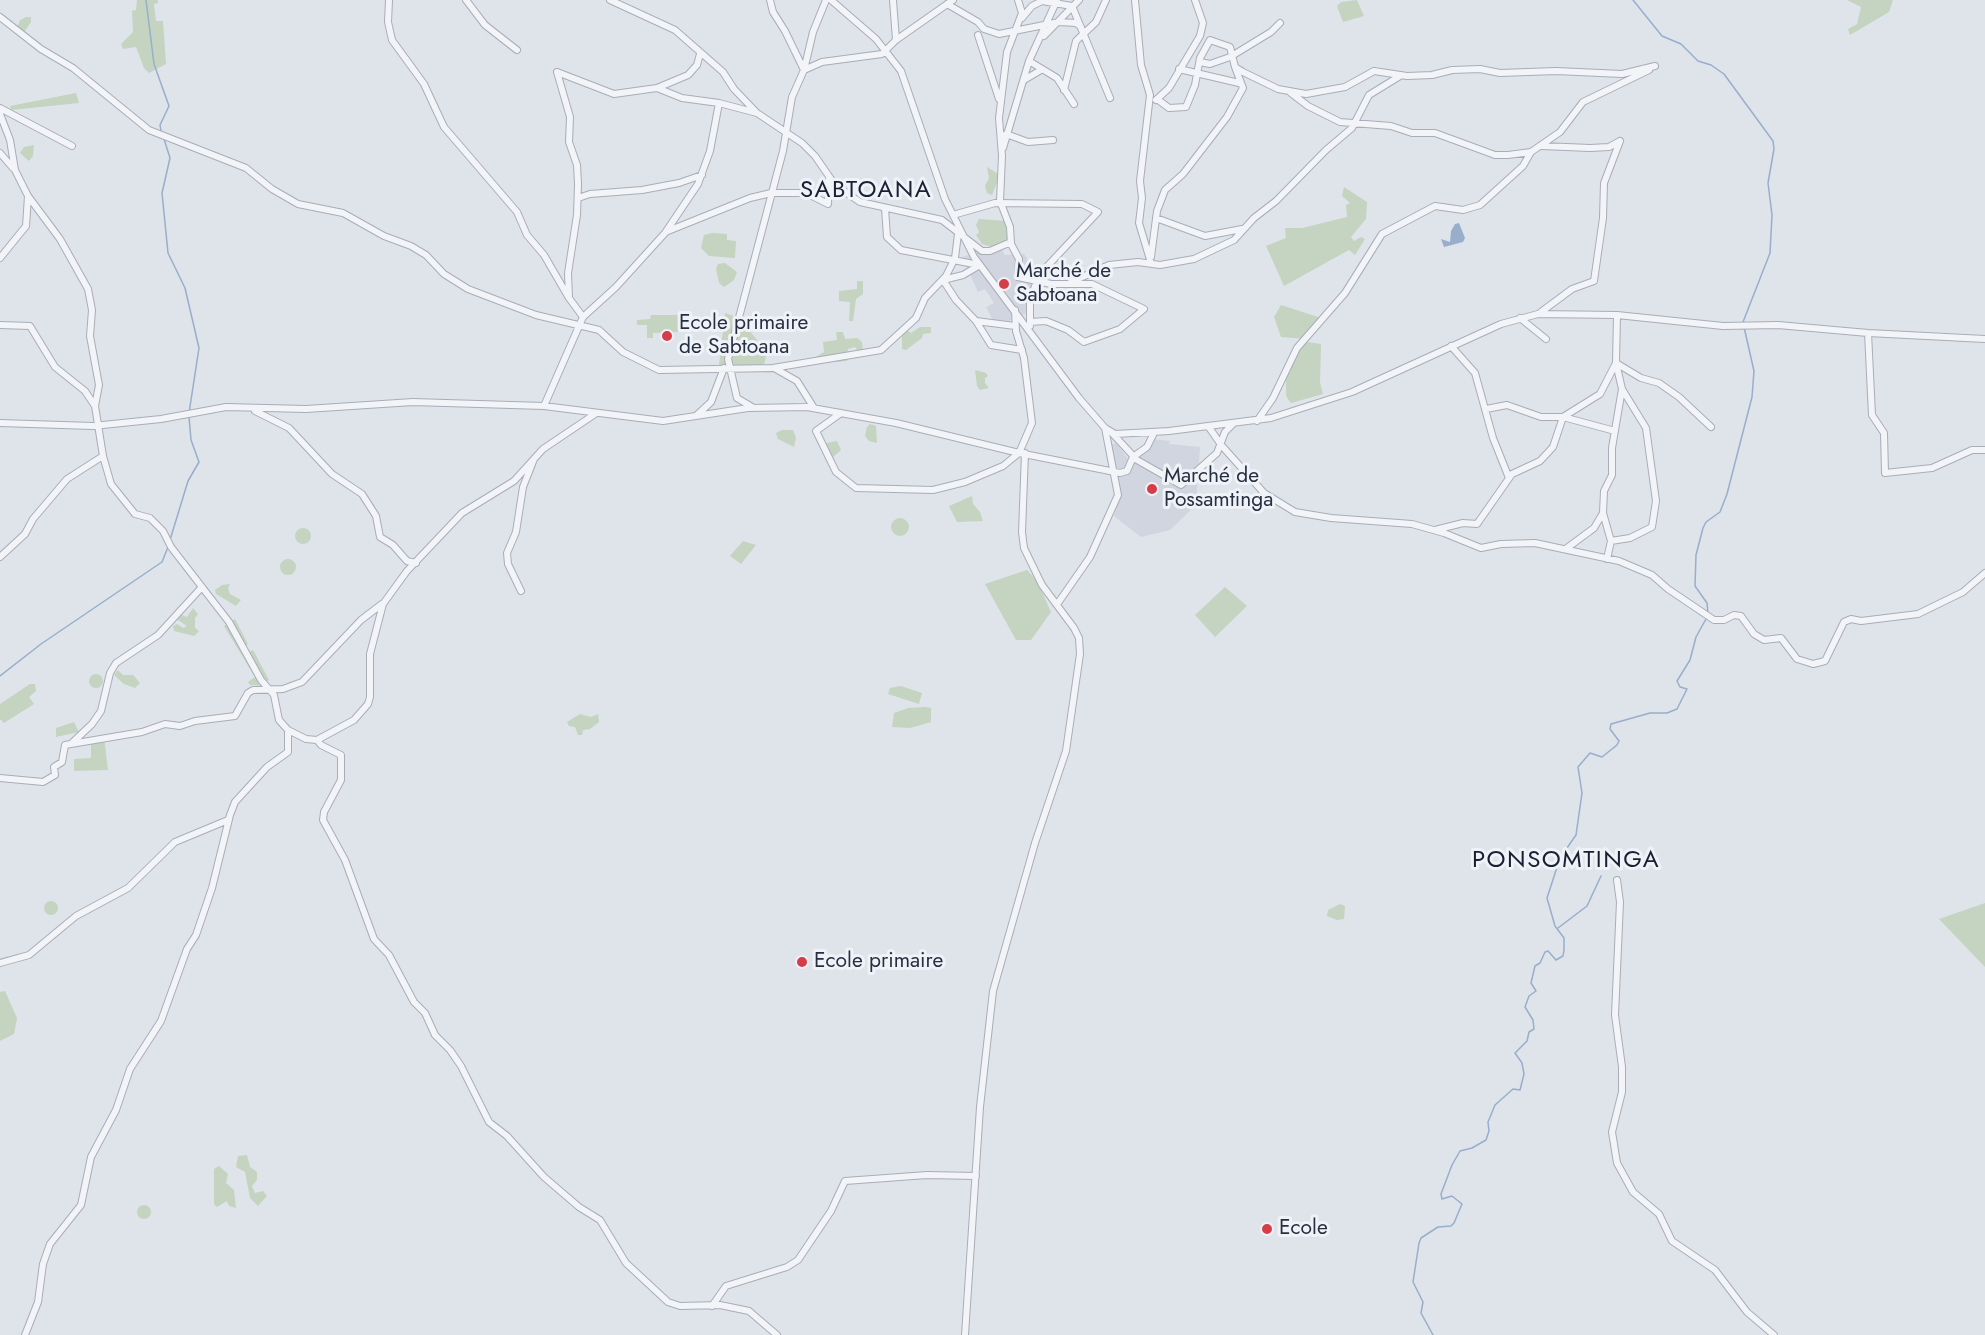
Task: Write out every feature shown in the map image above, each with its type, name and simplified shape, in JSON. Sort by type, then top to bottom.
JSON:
[{"type":"street","points":[[389,0],[387,22],[392,40],[424,84],[444,127],[516,212],[527,234],[544,255],[583,317]]},
{"type":"street","points":[[466,0],[485,25],[518,50]]},
{"type":"street","points":[[610,0],[667,25],[723,72],[734,89],[758,113],[808,149],[840,189],[860,202],[934,218],[948,224],[961,236],[986,252],[1011,242]]},
{"type":"street","points":[[770,0],[773,12],[804,70]]},
{"type":"street","points":[[695,417],[711,402],[727,369],[786,133],[792,97],[804,70],[813,32],[826,0]]},
{"type":"street","points":[[831,0],[886,50],[908,86],[932,165],[961,236],[1050,361],[1105,428],[1133,457],[1181,485],[1204,467],[1222,446],[1225,432],[1233,424]]},
{"type":"street","points":[[893,0],[896,40]]},
{"type":"street","points":[[1018,0],[1022,14],[1007,52],[1000,102],[1002,205],[1010,227],[1011,242],[1019,260],[1018,277],[1051,284],[1071,282],[1101,286],[1144,309],[1120,329],[1084,342],[1068,330],[1046,321],[1029,322]]},
{"type":"street","points":[[1040,40],[1079,0]]},
{"type":"street","points":[[1064,90],[1076,41],[1096,22],[1106,0]]},
{"type":"street","points":[[1135,0],[1140,55],[1150,93],[1140,180],[1142,198],[1139,223],[1151,264]]},
{"type":"street","points":[[1150,108],[1169,88],[1200,36],[1203,23],[1195,0]]},
{"type":"street","points":[[1018,23],[1032,6],[1042,1],[1056,1],[1072,6],[1110,98]]},
{"type":"street","points":[[1002,156],[1006,134],[1029,61],[1056,1]]},
{"type":"street","points":[[804,70],[822,62],[869,58],[882,54],[896,40],[950,2],[978,22],[984,30],[999,34],[1059,22],[1076,23],[1081,27]]},
{"type":"street","points":[[0,17],[41,49],[74,68],[149,130],[246,168],[272,189],[304,206],[343,213],[384,236],[411,246],[426,255],[444,274],[468,289],[536,315],[599,330],[623,352],[654,369],[773,368],[881,350],[916,318],[925,298],[943,280],[954,261],[961,236]]},
{"type":"street","points":[[1200,62],[1210,64],[1230,57],[1271,32],[1280,23]]},
{"type":"street","points":[[978,35],[1000,102]]},
{"type":"street","points":[[1151,264],[1156,218],[1165,190],[1183,174],[1227,117],[1243,88],[1230,57],[1230,47],[1210,40],[1200,62],[1186,107],[1169,108],[1157,99]]},
{"type":"street","points":[[569,298],[568,273],[578,198],[577,165],[569,142],[570,117],[557,72],[614,94],[657,88],[688,75],[697,66],[700,54]]},
{"type":"street","points":[[1029,61],[1057,78],[1074,104]]},
{"type":"street","points":[[1235,67],[1289,92],[1330,118],[1354,124],[1391,126],[1412,133],[1435,133],[1494,155],[1530,152],[1560,132],[1583,102],[1655,66],[1622,74],[1556,71],[1500,73],[1480,69],[1452,70],[1425,76],[1401,76],[1374,71],[1336,90],[1311,95],[1289,92]]},
{"type":"street","points":[[1179,69],[1239,83]]},
{"type":"street","points":[[1023,80],[1041,70]]},
{"type":"street","points":[[1071,282],[1109,265],[1160,265],[1199,257],[1234,240],[1326,150],[1341,140],[1354,124],[1369,95],[1401,76]]},
{"type":"street","points":[[657,88],[682,99],[719,103],[758,113]]},
{"type":"street","points":[[544,406],[553,392],[583,317],[616,287],[665,233],[702,175],[710,151],[719,103]]},
{"type":"street","points":[[0,108],[72,146]]},
{"type":"street","points":[[0,114],[9,136],[15,170]]},
{"type":"street","points":[[1006,134],[1028,142],[1053,140]]},
{"type":"street","points":[[1538,314],[1572,289],[1594,281],[1603,218],[1604,183],[1620,141],[1598,148],[1540,146]]},
{"type":"street","points":[[1257,421],[1273,398],[1297,348],[1346,293],[1382,234],[1435,206],[1463,210],[1480,205],[1523,166],[1530,152]]},
{"type":"street","points":[[0,153],[15,170],[28,196],[48,219],[88,289],[92,310],[90,336],[99,385],[95,406],[102,456],[111,484],[135,514],[150,518],[159,526],[171,547],[233,627],[275,699],[281,725],[306,739],[317,740],[351,722],[368,704],[371,689],[369,654],[382,604]]},
{"type":"street","points":[[578,198],[590,194],[642,190],[679,183],[702,175]]},
{"type":"street","points":[[665,233],[750,198],[771,193],[806,193],[828,204],[829,177]]},
{"type":"street","points":[[0,258],[26,226],[28,196]]},
{"type":"street","points":[[952,215],[990,204],[1082,204],[1098,212],[1065,249],[1048,262],[1035,282],[1030,300],[1031,332]]},
{"type":"street","points":[[885,208],[887,237],[900,250],[980,265]]},
{"type":"street","points":[[1156,218],[1205,236],[1245,228]]},
{"type":"street","points":[[943,280],[963,275],[980,265]]},
{"type":"street","points":[[943,280],[956,300],[976,321],[991,345],[1022,350]]},
{"type":"street","points":[[965,1335],[980,1107],[993,991],[1035,843],[1066,751],[1079,661],[1079,638],[1058,603],[1042,585],[1024,548],[1022,453],[1032,423],[1022,350],[1015,326],[1015,309]]},
{"type":"street","points":[[1112,433],[1154,433],[1257,421],[1352,392],[1451,346],[1520,318],[1538,314],[1617,315],[1723,326],[1778,325],[1868,333],[1985,339]]},
{"type":"street","points":[[1611,541],[1624,540],[1652,527],[1656,501],[1646,428],[1622,389],[1616,363],[1617,315]]},
{"type":"street","points":[[1520,318],[1546,339]]},
{"type":"street","points":[[976,321],[1015,326]]},
{"type":"street","points":[[0,325],[30,326],[56,367],[85,391],[95,406]]},
{"type":"street","points":[[1868,333],[1872,415],[1884,433],[1885,473],[1932,468],[1972,450],[1985,450]]},
{"type":"street","points":[[1451,346],[1475,373],[1493,438],[1509,478]]},
{"type":"street","points":[[1435,530],[1463,523],[1476,526],[1509,478],[1544,458],[1557,441],[1563,417],[1600,394],[1616,363]]},
{"type":"street","points":[[1616,363],[1641,378],[1659,383],[1679,397],[1711,427]]},
{"type":"street","points":[[773,368],[797,381],[814,408]]},
{"type":"street","points":[[727,369],[737,398],[754,408]]},
{"type":"street","points":[[1607,559],[1611,541],[1603,513],[1604,491],[1612,475],[1615,431],[1622,389]]},
{"type":"street","points":[[0,423],[98,425],[160,419],[216,408],[306,409],[413,402],[544,406],[663,421],[754,408],[814,408],[942,433],[1112,472],[1126,471],[1133,457],[1147,447],[1154,433]]},
{"type":"street","points":[[1486,409],[1503,404],[1545,418],[1563,417],[1615,431]]},
{"type":"street","points":[[252,410],[289,428],[332,474],[362,494],[376,516],[380,537],[393,545],[407,561],[416,563]]},
{"type":"street","points":[[841,413],[816,431],[836,472],[848,484],[860,490],[933,490],[959,484],[1003,466],[1022,453]]},
{"type":"street","points":[[0,778],[37,782],[49,779],[55,775],[55,766],[62,762],[65,746],[142,732],[165,724],[180,726],[195,721],[231,718],[235,716],[248,693],[268,688],[283,689],[302,682],[361,620],[382,604],[406,571],[416,563],[453,521],[468,508],[514,481],[536,456],[579,422],[595,414]]},
{"type":"street","points":[[1208,426],[1222,446],[1264,493],[1295,512],[1331,518],[1412,524],[1435,530],[1481,548],[1522,543],[1567,548],[1607,559],[1647,572],[1714,620],[1734,615],[1741,616],[1754,634],[1764,640],[1781,638],[1797,658],[1813,664],[1825,661],[1844,622],[1851,619],[1861,621],[1918,614],[1963,592],[1985,573]]},
{"type":"street","points":[[1058,603],[1084,568],[1118,495],[1105,428]]},
{"type":"street","points":[[0,557],[25,534],[33,519],[67,479],[102,456]]},
{"type":"street","points":[[521,591],[508,564],[507,553],[516,532],[523,487],[536,456]]},
{"type":"street","points":[[1567,548],[1594,528],[1603,513]]},
{"type":"street","points":[[71,744],[101,711],[110,673],[116,663],[158,635],[202,587]]},
{"type":"street","points":[[25,1335],[38,1302],[43,1264],[50,1244],[81,1205],[92,1157],[116,1110],[130,1069],[161,1021],[176,978],[196,935],[212,888],[228,820],[235,802],[267,767],[288,752],[288,730]]},
{"type":"street","points":[[317,740],[321,745],[341,756],[341,780],[324,812],[323,820],[345,860],[374,939],[391,957],[414,1002],[425,1013],[435,1035],[455,1058],[489,1122],[507,1136],[544,1177],[579,1207],[600,1220],[620,1255],[650,1288],[668,1302],[680,1306],[712,1306],[749,1311],[777,1335]]},
{"type":"street","points":[[0,963],[29,955],[76,916],[128,888],[175,842],[228,820]]},
{"type":"street","points":[[1617,880],[1620,902],[1615,1015],[1622,1067],[1622,1092],[1612,1132],[1617,1163],[1633,1192],[1659,1214],[1672,1241],[1715,1270],[1747,1312],[1774,1335]]},
{"type":"street","points":[[712,1306],[726,1286],[787,1267],[805,1253],[816,1230],[831,1212],[845,1181],[927,1175],[976,1176]]},
{"type":"shaded area","points":[[1001,248],[1005,255],[1024,254],[1039,276],[1031,311],[1005,323],[1002,320],[995,324],[986,307],[994,303],[985,289],[978,292],[962,257],[982,251],[987,254]]},
{"type":"shaded area","points":[[1152,439],[1170,441],[1169,444],[1200,447],[1196,505],[1170,530],[1141,537],[1114,516],[1120,496],[1108,445],[1116,443],[1132,464],[1145,452]]},
{"type":"green space","points":[[137,0],[158,0],[158,3],[154,4],[156,21],[163,21],[166,64],[149,73],[144,68],[136,47],[123,49],[121,44],[133,32],[132,11],[136,10]]},
{"type":"green space","points":[[1357,0],[1364,16],[1343,22],[1337,6],[1341,2]]},
{"type":"green space","points":[[1847,0],[1893,0],[1889,12],[1850,35],[1848,29],[1857,24],[1861,7]]},
{"type":"green space","points":[[31,17],[31,22],[23,34],[17,28],[20,20]]},
{"type":"green space","points":[[76,93],[79,103],[11,110],[10,106]]},
{"type":"green space","points":[[34,145],[33,156],[29,161],[20,153],[24,147]]},
{"type":"green space","points":[[987,167],[1000,175],[992,195],[987,193],[985,186],[989,178]]},
{"type":"green space","points":[[1344,187],[1367,202],[1366,219],[1351,237],[1354,241],[1361,237],[1365,239],[1355,255],[1349,250],[1284,286],[1266,246],[1286,238],[1285,228],[1302,228],[1347,217],[1346,205],[1350,203],[1342,196]]},
{"type":"green space","points":[[979,219],[1005,221],[1009,228],[1007,243],[996,248],[982,244],[976,235],[979,232],[976,225]]},
{"type":"green space","points":[[727,234],[727,240],[736,241],[735,258],[709,256],[701,248],[704,235]]},
{"type":"green space","points":[[725,263],[737,272],[734,280],[724,287],[719,283],[716,269],[718,264]]},
{"type":"green space","points":[[857,281],[863,281],[863,294],[856,299],[853,321],[849,321],[850,302],[839,301],[839,291],[857,289]]},
{"type":"green space","points":[[1281,305],[1324,319],[1305,339],[1281,337],[1274,317]]},
{"type":"green space","points":[[725,313],[739,318],[767,352],[764,365],[719,365]]},
{"type":"green space","points":[[651,315],[678,315],[678,332],[653,333],[653,338],[647,338],[647,325],[637,325],[637,320],[650,319]]},
{"type":"green space","points":[[920,327],[931,327],[931,333],[923,334],[922,338],[906,350],[902,349],[902,333],[906,329],[911,333]]},
{"type":"green space","points":[[836,332],[843,332],[845,339],[857,338],[862,342],[863,353],[859,353],[855,347],[848,349],[847,361],[822,363],[816,357],[824,352],[823,342],[837,340]]},
{"type":"green space","points":[[1307,342],[1321,344],[1320,383],[1323,394],[1291,403],[1286,396],[1286,373],[1297,352]]},
{"type":"green space","points":[[975,370],[986,373],[988,376],[985,378],[985,383],[989,388],[980,390],[977,386]]},
{"type":"green space","points":[[870,424],[876,426],[877,443],[869,441],[865,436]]},
{"type":"green space","points":[[782,430],[793,430],[796,438],[794,447],[778,439],[776,433]]},
{"type":"green space","points":[[837,441],[841,450],[832,458],[826,451],[826,443]]},
{"type":"green space","points":[[972,496],[973,504],[980,512],[983,521],[957,522],[949,506]]},
{"type":"green space","points":[[896,518],[904,518],[909,523],[907,534],[896,536],[891,531],[891,523]]},
{"type":"green space","points":[[303,528],[309,530],[311,536],[309,542],[303,544],[297,542],[295,536],[297,530]]},
{"type":"green space","points":[[743,541],[756,545],[741,564],[730,556]]},
{"type":"green space","points":[[288,559],[294,561],[296,567],[294,573],[288,575],[282,573],[280,567],[282,561]]},
{"type":"green space","points":[[1027,570],[1037,581],[1051,612],[1031,640],[1016,640],[985,584]]},
{"type":"green space","points":[[230,584],[228,588],[230,594],[241,600],[236,606],[216,594],[215,590],[222,585]]},
{"type":"green space","points":[[1225,587],[1247,606],[1215,637],[1195,615]]},
{"type":"green space","points":[[193,608],[198,614],[195,618],[195,628],[199,631],[194,636],[174,631],[173,626],[177,624],[183,628],[187,626],[175,618],[179,614],[187,617]]},
{"type":"green space","points":[[235,619],[248,644],[244,647],[248,653],[253,650],[269,680],[261,685],[250,685],[248,682],[255,677],[224,626]]},
{"type":"green space","points":[[118,670],[123,675],[133,675],[140,683],[135,688],[124,684],[114,675]]},
{"type":"green space","points":[[96,674],[101,676],[103,681],[101,686],[96,688],[91,686],[89,681],[91,676]]},
{"type":"green space","points":[[30,684],[35,684],[36,691],[29,697],[34,704],[4,723],[0,719],[0,704]]},
{"type":"green space","points":[[901,686],[922,693],[919,704],[888,694],[890,688]]},
{"type":"green space","points":[[908,708],[931,708],[931,722],[910,728],[892,727],[894,713]]},
{"type":"green space","points":[[580,714],[591,717],[598,714],[599,722],[590,729],[583,730],[582,735],[578,735],[575,727],[569,726],[567,722]]},
{"type":"green space","points":[[74,722],[79,732],[56,737],[56,728]]},
{"type":"green space","points":[[104,737],[108,770],[74,771],[74,759],[91,758],[91,740]]},
{"type":"green space","points":[[51,901],[56,903],[58,908],[56,913],[51,915],[46,913],[44,908],[46,903]]},
{"type":"green space","points":[[1985,903],[1985,967],[1939,919]]},
{"type":"green space","points":[[1340,904],[1345,906],[1344,919],[1337,920],[1327,916],[1328,910]]},
{"type":"green space","points":[[5,991],[17,1018],[14,1034],[0,1041],[0,992]]},
{"type":"green space","points":[[247,1155],[250,1167],[257,1172],[257,1180],[252,1186],[255,1193],[263,1191],[267,1196],[258,1206],[250,1198],[245,1172],[236,1167],[238,1156]]},
{"type":"green space","points":[[219,1166],[228,1174],[226,1183],[234,1190],[236,1208],[229,1206],[227,1201],[217,1207],[214,1204],[214,1169]]},
{"type":"green space","points":[[144,1205],[149,1207],[151,1212],[149,1217],[144,1219],[139,1217],[137,1212],[139,1207]]},
{"type":"water","points":[[1459,223],[1465,238],[1463,242],[1444,247],[1441,239],[1450,242],[1451,231],[1455,224]]},
{"type":"waterway","points":[[146,0],[154,64],[169,106],[160,125],[161,131]]},
{"type":"waterway","points":[[1633,0],[1662,36],[1681,44],[1698,61],[1711,65],[1724,74],[1773,141],[1774,149],[1768,183],[1772,215],[1770,253],[1743,322]]},
{"type":"waterway","points":[[164,139],[170,158],[162,193],[168,253],[185,288],[199,348],[189,413]]},
{"type":"waterway","points":[[1708,614],[1707,603],[1695,586],[1696,555],[1706,522],[1720,512],[1727,494],[1752,397],[1754,371],[1744,327]]},
{"type":"waterway","points":[[170,540],[188,481],[199,462],[191,440],[189,417]]},
{"type":"waterway","points":[[0,676],[41,644],[162,562],[168,547]]},
{"type":"waterway","points":[[1433,1335],[1421,1313],[1423,1302],[1413,1282],[1419,1243],[1421,1238],[1438,1227],[1451,1226],[1454,1223],[1462,1204],[1452,1196],[1442,1199],[1441,1194],[1452,1165],[1460,1151],[1472,1148],[1486,1140],[1489,1131],[1488,1122],[1495,1105],[1513,1089],[1520,1090],[1524,1074],[1522,1063],[1515,1053],[1527,1041],[1529,1032],[1534,1029],[1533,1020],[1525,1007],[1529,996],[1536,991],[1531,983],[1535,966],[1540,963],[1545,952],[1548,951],[1556,960],[1563,956],[1564,938],[1555,926],[1547,898],[1560,858],[1576,835],[1582,793],[1578,767],[1590,753],[1602,757],[1617,745],[1619,741],[1610,729],[1611,724],[1650,713],[1667,713],[1677,709],[1687,689],[1680,687],[1677,681],[1690,660],[1696,637],[1706,619]]},
{"type":"waterway","points":[[1558,928],[1587,906],[1601,876]]},
{"type":"place","name":"Marché de Sabtoana","points":[[1004,284]]},
{"type":"place","name":"Ecole primaire de Sabtoana","points":[[667,336]]},
{"type":"place","name":"Marché de Possamtinga","points":[[1152,489]]},
{"type":"place","name":"Ecole primaire","points":[[802,962]]},
{"type":"place","name":"Ecole","points":[[1267,1229]]},
{"type":"district","name":"SABTOANA","points":[[866,191]]},
{"type":"district","name":"PONSOMTINGA","points":[[1566,861]]}]
